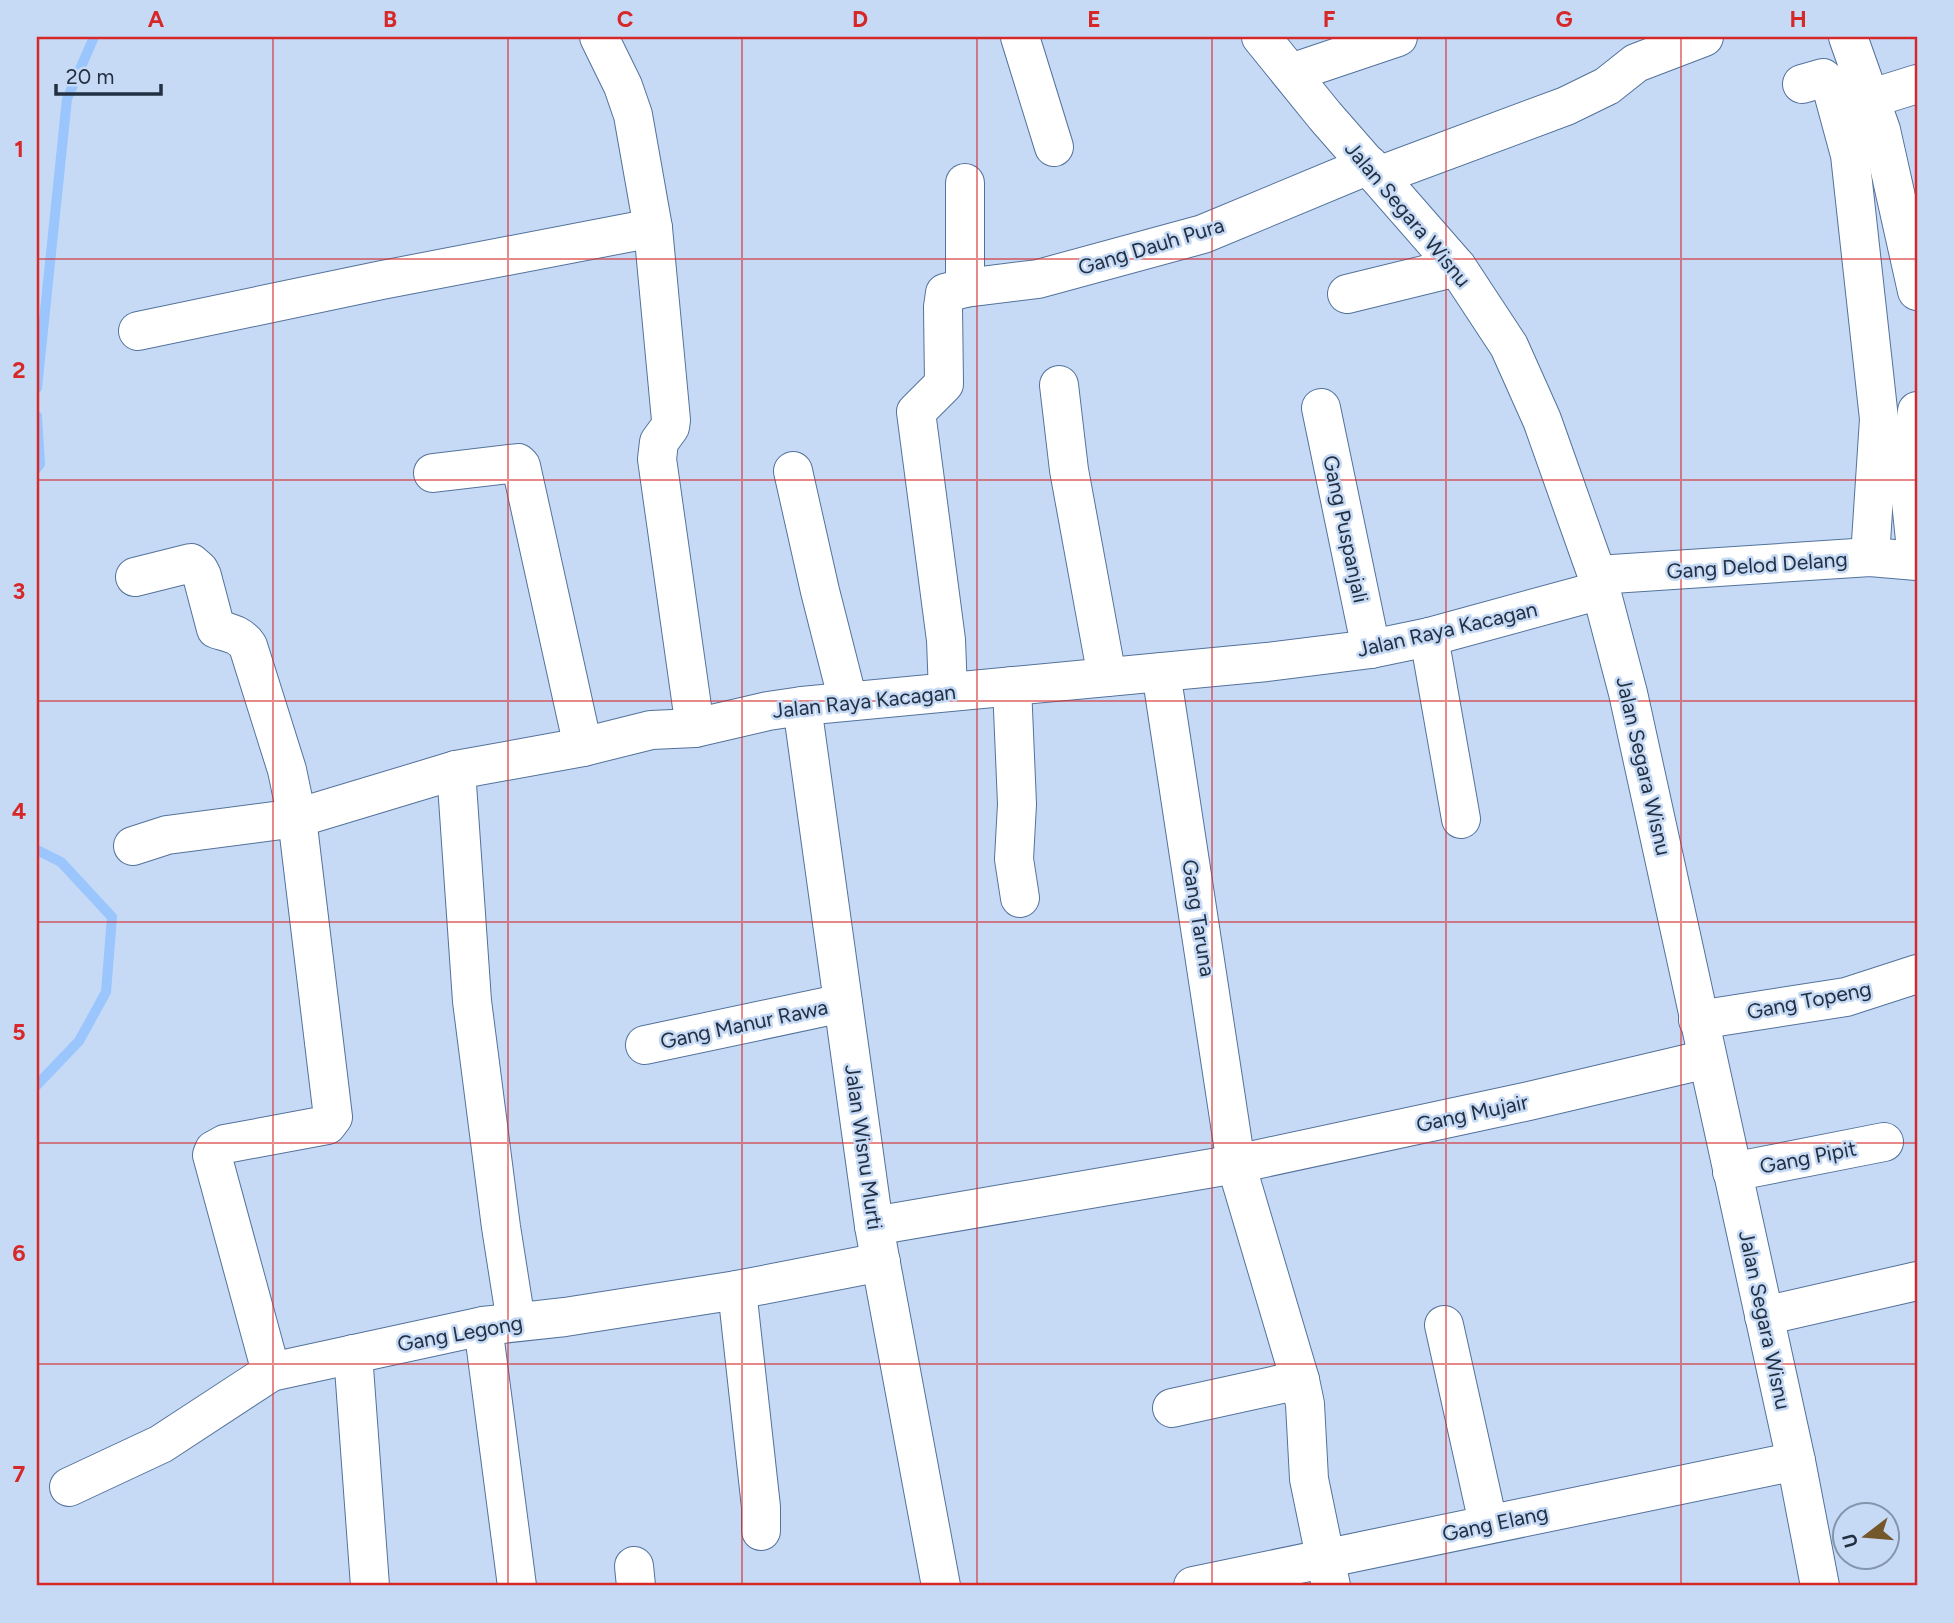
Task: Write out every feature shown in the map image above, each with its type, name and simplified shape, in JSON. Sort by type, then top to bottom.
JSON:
[{"type":"street","points":[[599,37],[623,86],[633,116],[653,228],[671,419],[670,427],[659,442],[657,458],[695,727]]},
{"type":"street","points":[[1020,37],[1054,147]]},
{"type":"street","name":"Jalan Segara Wisnu","points":[[1261,37],[1325,116],[1457,267],[1509,346],[1542,420],[1599,583],[1655,807],[1707,1059],[1796,1461],[1820,1586]]},
{"type":"street","points":[[1291,73],[1398,37]]},
{"type":"street","name":"Gang Dauh Pura","points":[[965,288],[1038,279],[1203,234],[1373,170],[1566,106],[1607,86],[1633,50],[1704,37]]},
{"type":"street","points":[[1848,37],[1881,130],[1903,165],[1917,291]]},
{"type":"street","points":[[1802,84],[1823,78],[1831,86],[1839,107],[1850,155],[1879,419],[1870,557]]},
{"type":"street","points":[[1869,99],[1917,84]]},
{"type":"street","points":[[948,692],[946,640],[916,412],[944,384],[945,293],[965,288],[965,183]]},
{"type":"street","points":[[138,331],[382,280],[653,228]]},
{"type":"street","points":[[1347,294],[1457,267]]},
{"type":"street","points":[[1059,385],[1069,470],[1107,677]]},
{"type":"street","name":"Gang Puspanjali","points":[[1321,408],[1371,649]]},
{"type":"street","points":[[1917,411],[1909,482],[1917,560]]},
{"type":"street","points":[[433,473],[517,463],[521,466],[583,747]]},
{"type":"street","points":[[793,471],[848,701]]},
{"type":"street","name":"Gang Delod Delang","points":[[1599,583],[1870,557],[1917,560]]},
{"type":"street","points":[[135,577],[191,562],[199,570],[214,626],[243,638],[248,646],[287,771],[297,818],[333,1118],[327,1125],[225,1144],[214,1150],[212,1155],[271,1372]]},
{"type":"street","name":"Jalan Raya Kacagan","points":[[133,846],[167,835],[297,818],[456,770],[583,747],[651,730],[695,727],[768,711],[848,701],[1161,673],[1371,649],[1429,638],[1599,583]]},
{"type":"street","points":[[1429,638],[1461,819]]},
{"type":"street","name":"Gang Taruna","points":[[1161,673],[1236,1164],[1300,1380],[1309,1479],[1328,1573]]},
{"type":"street","points":[[1012,686],[1017,804],[1014,859],[1020,898]]},
{"type":"street","name":"Jalan Wisnu Murti","points":[[802,706],[877,1244],[941,1586]]},
{"type":"street","points":[[456,770],[472,1001],[501,1227],[500,1324],[517,1586]]},
{"type":"street","name":"Gang Topeng","points":[[1699,1020],[1846,997],[1917,974]]},
{"type":"street","name":"Gang Manur Rawa","points":[[645,1045],[843,1003]]},
{"type":"street","name":"Gang Mujair","points":[[877,1244],[1529,1101],[1707,1059]]},
{"type":"street","name":"Gang Pipit","points":[[1732,1172],[1884,1142]]},
{"type":"street","name":"Gang Legong","points":[[69,1487],[161,1444],[271,1372],[500,1324],[737,1290],[877,1244]]},
{"type":"street","points":[[1764,1316],[1917,1281]]},
{"type":"street","points":[[737,1290],[761,1507],[761,1531]]},
{"type":"street","points":[[1444,1325],[1488,1523]]},
{"type":"street","points":[[353,1354],[370,1586]]},
{"type":"street","points":[[1172,1408],[1300,1380]]},
{"type":"street","name":"Gang Elang","points":[[1194,1586],[1328,1573],[1488,1523],[1796,1461]]},
{"type":"waterway","points":[[37,388],[67,99],[94,37]]},
{"type":"waterway","points":[[37,416],[40,464],[37,468]]},
{"type":"waterway","points":[[37,850],[61,862],[112,917],[106,992],[79,1041],[37,1085]]}]
